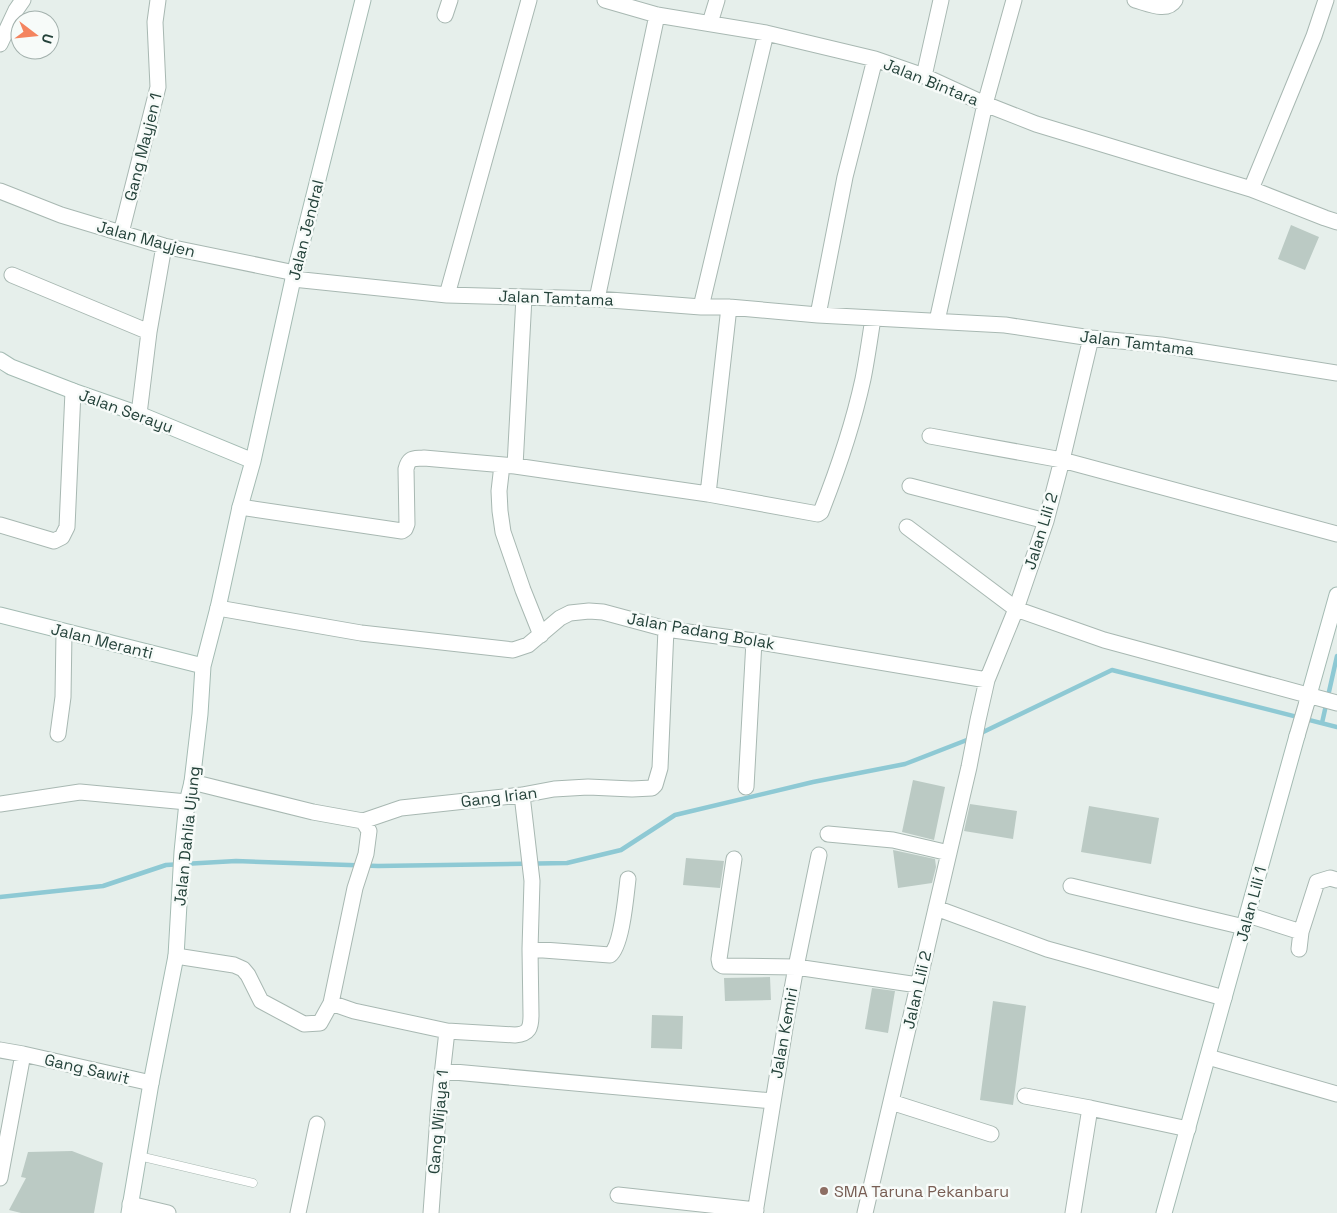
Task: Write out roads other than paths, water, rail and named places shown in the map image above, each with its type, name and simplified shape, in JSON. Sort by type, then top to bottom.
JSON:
[{"type":"street","points":[[0,44],[16,10],[23,0]]},
{"type":"street","name":"Gang Mayjen 1","points":[[121,233],[158,87],[154,22],[158,0]]},
{"type":"street","name":"Jalan Jendral","points":[[253,462],[294,276],[363,0]]},
{"type":"street","points":[[445,15],[450,0]]},
{"type":"street","points":[[447,295],[529,0]]},
{"type":"street","name":"Jalan Bintara","points":[[605,0],[657,15],[766,33],[875,59],[924,76],[985,104],[1036,124],[1251,189],[1337,222]]},
{"type":"street","points":[[710,23],[717,0]]},
{"type":"street","points":[[924,76],[942,0]]},
{"type":"street","points":[[937,321],[985,104],[1014,0]]},
{"type":"street","points":[[1135,0],[1164,7],[1172,5],[1175,0]]},
{"type":"street","points":[[1251,189],[1314,36],[1326,0]]},
{"type":"street","points":[[597,299],[657,15]]},
{"type":"street","points":[[701,306],[766,33]]},
{"type":"street","points":[[818,315],[845,177],[875,59]]},
{"type":"street","name":"Jalan Mayjen","points":[[0,191],[61,215],[164,246],[294,276]]},
{"type":"street","points":[[139,414],[149,332],[164,246]]},
{"type":"street","points":[[12,275],[149,332]]},
{"type":"street","name":"Jalan Tamtama","points":[[294,276],[447,295],[597,299],[729,306],[818,315],[1005,324],[1091,338],[1161,345],[1337,373]]},
{"type":"street","points":[[524,297],[509,465],[499,491],[503,532],[540,635]]},
{"type":"street","points":[[708,494],[729,306]]},
{"type":"street","points":[[240,507],[402,531],[407,524],[406,469],[408,462],[412,459],[424,458],[509,465],[708,494],[816,514],[820,513],[846,443],[863,379],[873,318]]},
{"type":"street","name":"Jalan Lili 2","points":[[865,1213],[969,767],[987,680],[1016,609],[1046,522],[1091,338]]},
{"type":"street","name":"Jalan Serayu","points":[[0,360],[73,391],[139,414],[253,462]]},
{"type":"street","points":[[0,525],[54,541],[62,537],[66,527],[73,391]]},
{"type":"street","points":[[930,436],[1062,460],[1337,534]]},
{"type":"street","name":"Jalan Dahlia Ujung","points":[[130,1208],[151,1083],[176,956],[182,852],[187,802],[192,782],[200,714],[203,666],[240,507],[253,462]]},
{"type":"street","points":[[910,486],[1046,522]]},
{"type":"street","points":[[907,527],[1016,609],[1104,640],[1312,698],[1337,703]]},
{"type":"street","name":"Jalan Lili 1","points":[[1164,1213],[1297,736],[1312,698],[1337,595]]},
{"type":"street","name":"Jalan Padang Bolak","points":[[218,608],[361,633],[513,650],[528,645],[560,618],[570,613],[603,612],[666,629],[754,641],[987,680]]},
{"type":"street","name":"Jalan Meranti","points":[[0,615],[203,666]]},
{"type":"street","name":"Gang Irian","points":[[192,782],[313,812],[363,821],[401,808],[522,795],[554,789],[588,787],[632,789],[654,787],[660,768],[666,629]]},
{"type":"street","points":[[58,734],[63,697],[64,632]]},
{"type":"street","points":[[746,787],[754,641]]},
{"type":"street","points":[[0,804],[80,792],[187,802]]},
{"type":"street","points":[[331,1003],[354,1011],[447,1030],[515,1035],[522,1034],[528,1030],[531,1024],[530,949],[532,880],[522,795]]},
{"type":"street","points":[[176,956],[234,964],[243,969],[248,975],[262,1001],[304,1024],[320,1023],[331,1003],[355,888],[366,854],[369,831],[363,821]]},
{"type":"street","points":[[828,834],[893,840],[949,853]]},
{"type":"street","name":"Jalan Kemiri","points":[[756,1212],[796,967],[820,855]]},
{"type":"street","points":[[734,859],[719,959],[720,964],[723,966],[796,967],[918,985]]},
{"type":"street","points":[[1298,949],[1301,932],[1317,882],[1330,878],[1337,880]]},
{"type":"street","points":[[530,949],[610,955],[614,952],[618,939],[628,879]]},
{"type":"street","points":[[1071,886],[1301,932]]},
{"type":"street","points":[[936,908],[1047,949],[1224,998]]},
{"type":"street","name":"Gang Wijaya 1","points":[[431,1213],[447,1030]]},
{"type":"street","name":"Gang Sawit","points":[[0,1050],[151,1083]]},
{"type":"street","name":"Gang Sawit","points":[[0,1178],[2,1156],[23,1054]]},
{"type":"street","points":[[1208,1057],[1337,1094]]},
{"type":"street","points":[[443,1071],[773,1101]]},
{"type":"street","points":[[1025,1096],[1188,1129]]},
{"type":"street","points":[[891,1102],[991,1134]]},
{"type":"street","points":[[1074,1213],[1090,1108]]},
{"type":"street","points":[[298,1213],[317,1124]]},
{"type":"street","points":[[618,1195],[756,1212]]},
{"type":"street","points":[[130,1208],[168,1213]]},
{"type":"lane","points":[[139,1156],[254,1183]]},
{"type":"waterway","points":[[1322,723],[1337,656]]},
{"type":"waterway","points":[[979,734],[1112,670],[1337,727]]},
{"type":"waterway","points":[[0,897],[103,886],[166,865],[236,861],[378,866],[567,863],[621,850],[675,815],[813,782],[905,764],[972,738]]},
{"type":"place","name":"SMA Taruna Pekanbaru","points":[[824,1191]]}]
